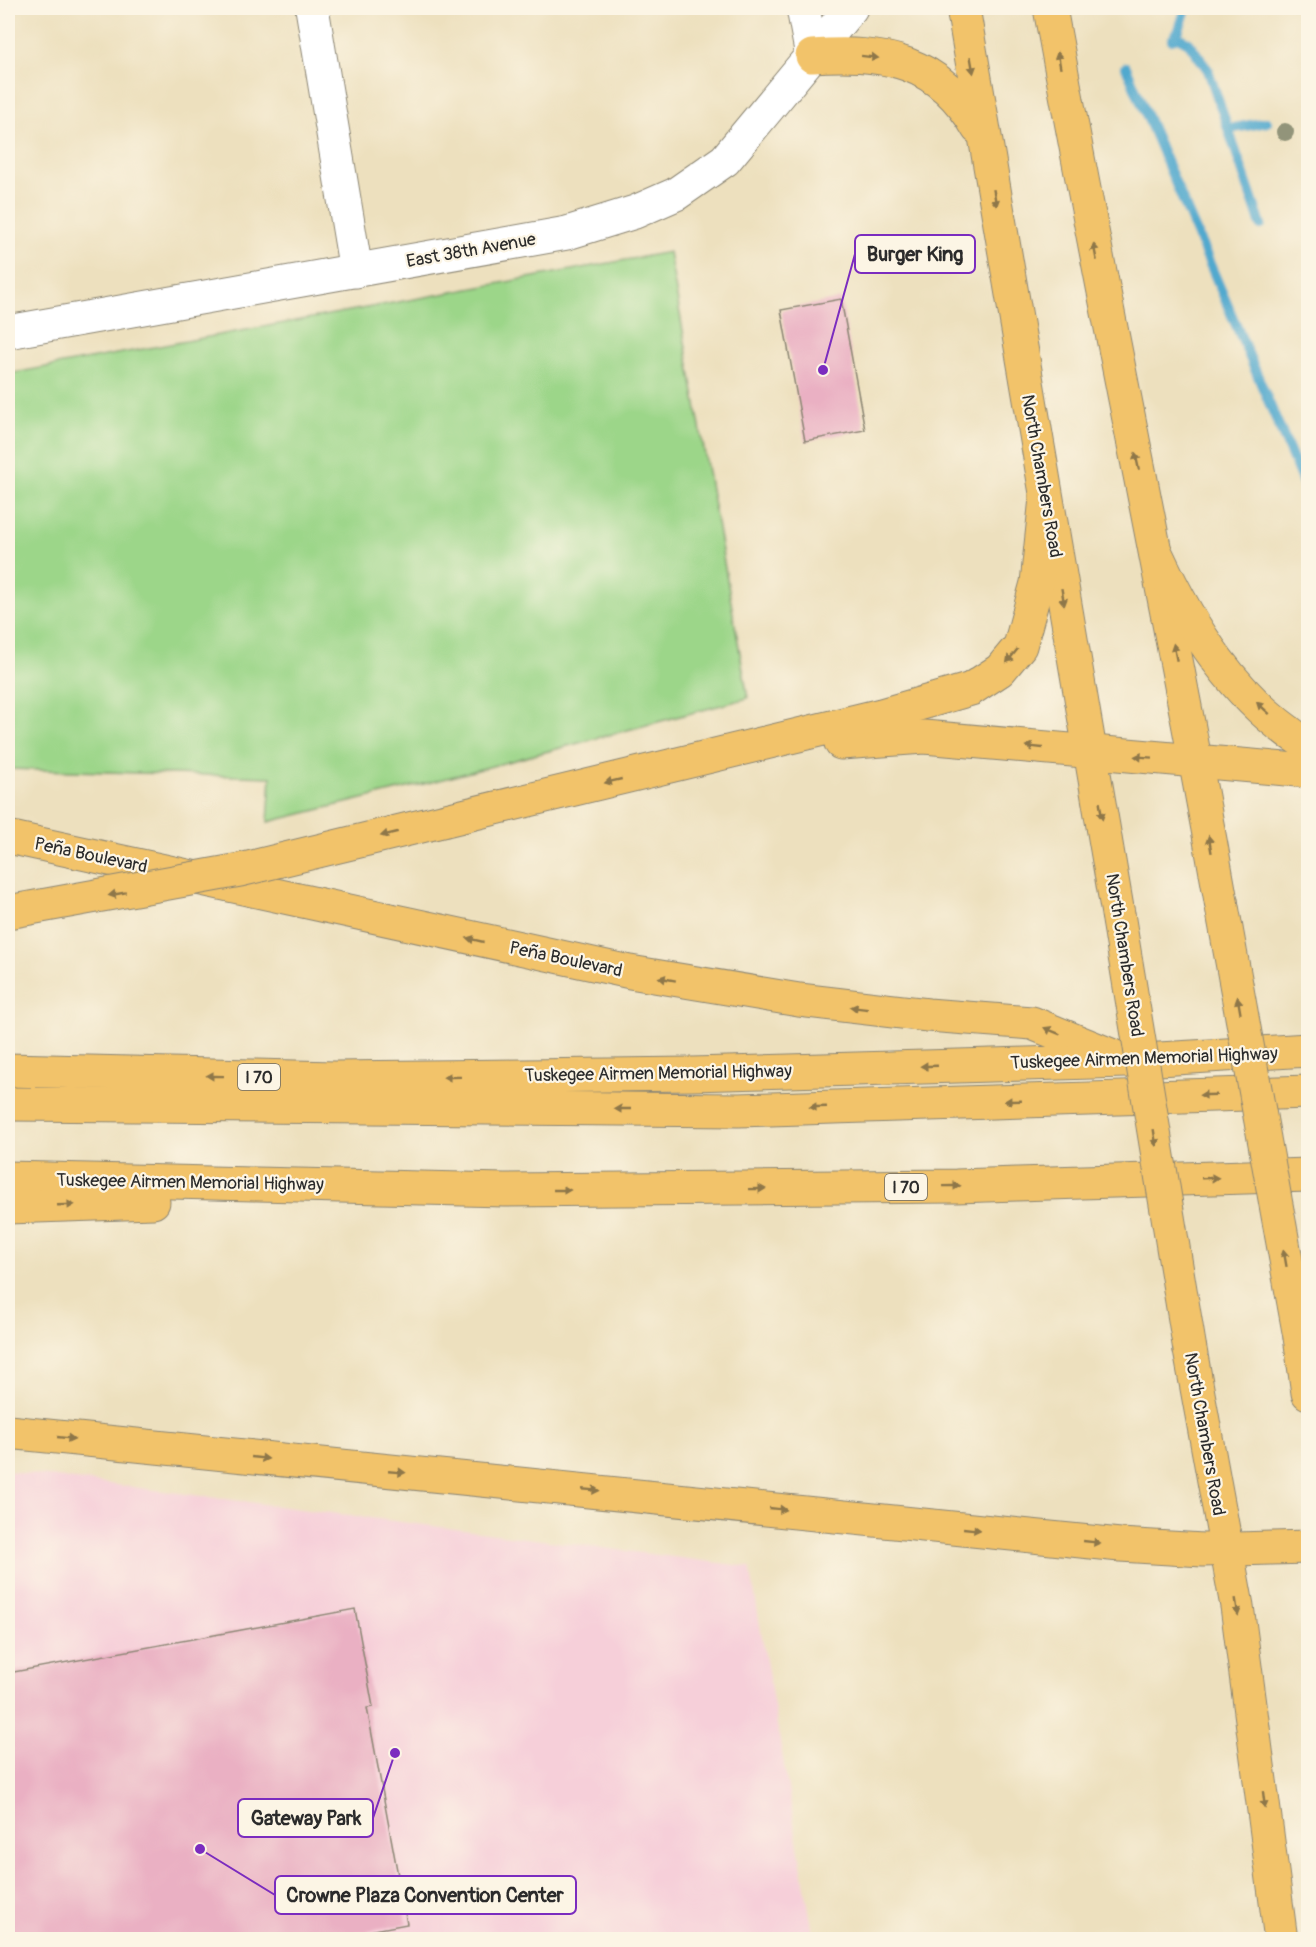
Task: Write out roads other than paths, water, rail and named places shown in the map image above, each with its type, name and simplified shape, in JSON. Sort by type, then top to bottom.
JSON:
[{"type":"main road","name":"North Chambers Road","points":[[963,8],[1046,498],[1092,753],[1190,1350],[1226,1549],[1263,1788],[1281,1940]]},
{"type":"main road","points":[[1050,8],[1105,309],[1156,553],[1195,760],[1300,1337],[1308,1393]]},
{"type":"main road","points":[[812,56],[857,55],[910,63],[956,94],[985,140]]},
{"type":"main road","points":[[8,912],[240,870],[670,767],[944,698],[971,689],[1000,670],[1020,646],[1037,583],[1046,498]]},
{"type":"main road","points":[[1156,553],[1189,621],[1219,663],[1265,711],[1308,745]]},
{"type":"main road","points":[[670,767],[885,738],[965,740],[1308,771]]},
{"type":"main road","name":"Peña Boulevard","points":[[8,837],[630,972],[799,1000],[928,1015],[1032,1023],[1126,1061]]},
{"type":"main road","name":"Tuskegee Airmen Memorial Highway","points":[[8,1070],[358,1078],[692,1074],[1126,1061],[1308,1050]]},
{"type":"main road","points":[[8,1104],[739,1110],[1308,1092]]},
{"type":"main road","name":"Tuskegee Airmen Memorial Highway","points":[[8,1178],[504,1190],[956,1186],[1308,1175]]},
{"type":"main road","points":[[8,1207],[504,1190]]},
{"type":"main road","points":[[8,1432],[1120,1545],[1226,1549],[1308,1547]]},
{"type":"street","points":[[312,8],[356,271]]},
{"type":"street","points":[[803,8],[812,56]]},
{"type":"street","name":"East 38th Avenue","points":[[8,332],[567,233],[634,212],[676,194],[725,160],[851,8]]},
{"type":"waterway","points":[[1172,40],[1179,30],[1186,8]]},
{"type":"waterway","points":[[1176,36],[1189,43],[1208,70],[1261,225]]},
{"type":"waterway","points":[[1126,67],[1308,494]]},
{"type":"waterway","points":[[1229,129],[1267,122]]},
{"type":"place","name":"Burger King","points":[[823,370]]},
{"type":"place","name":"Gateway Park","points":[[395,1753]]},
{"type":"place","name":"Crowne Plaza Convention Center","points":[[200,1849]]}]
